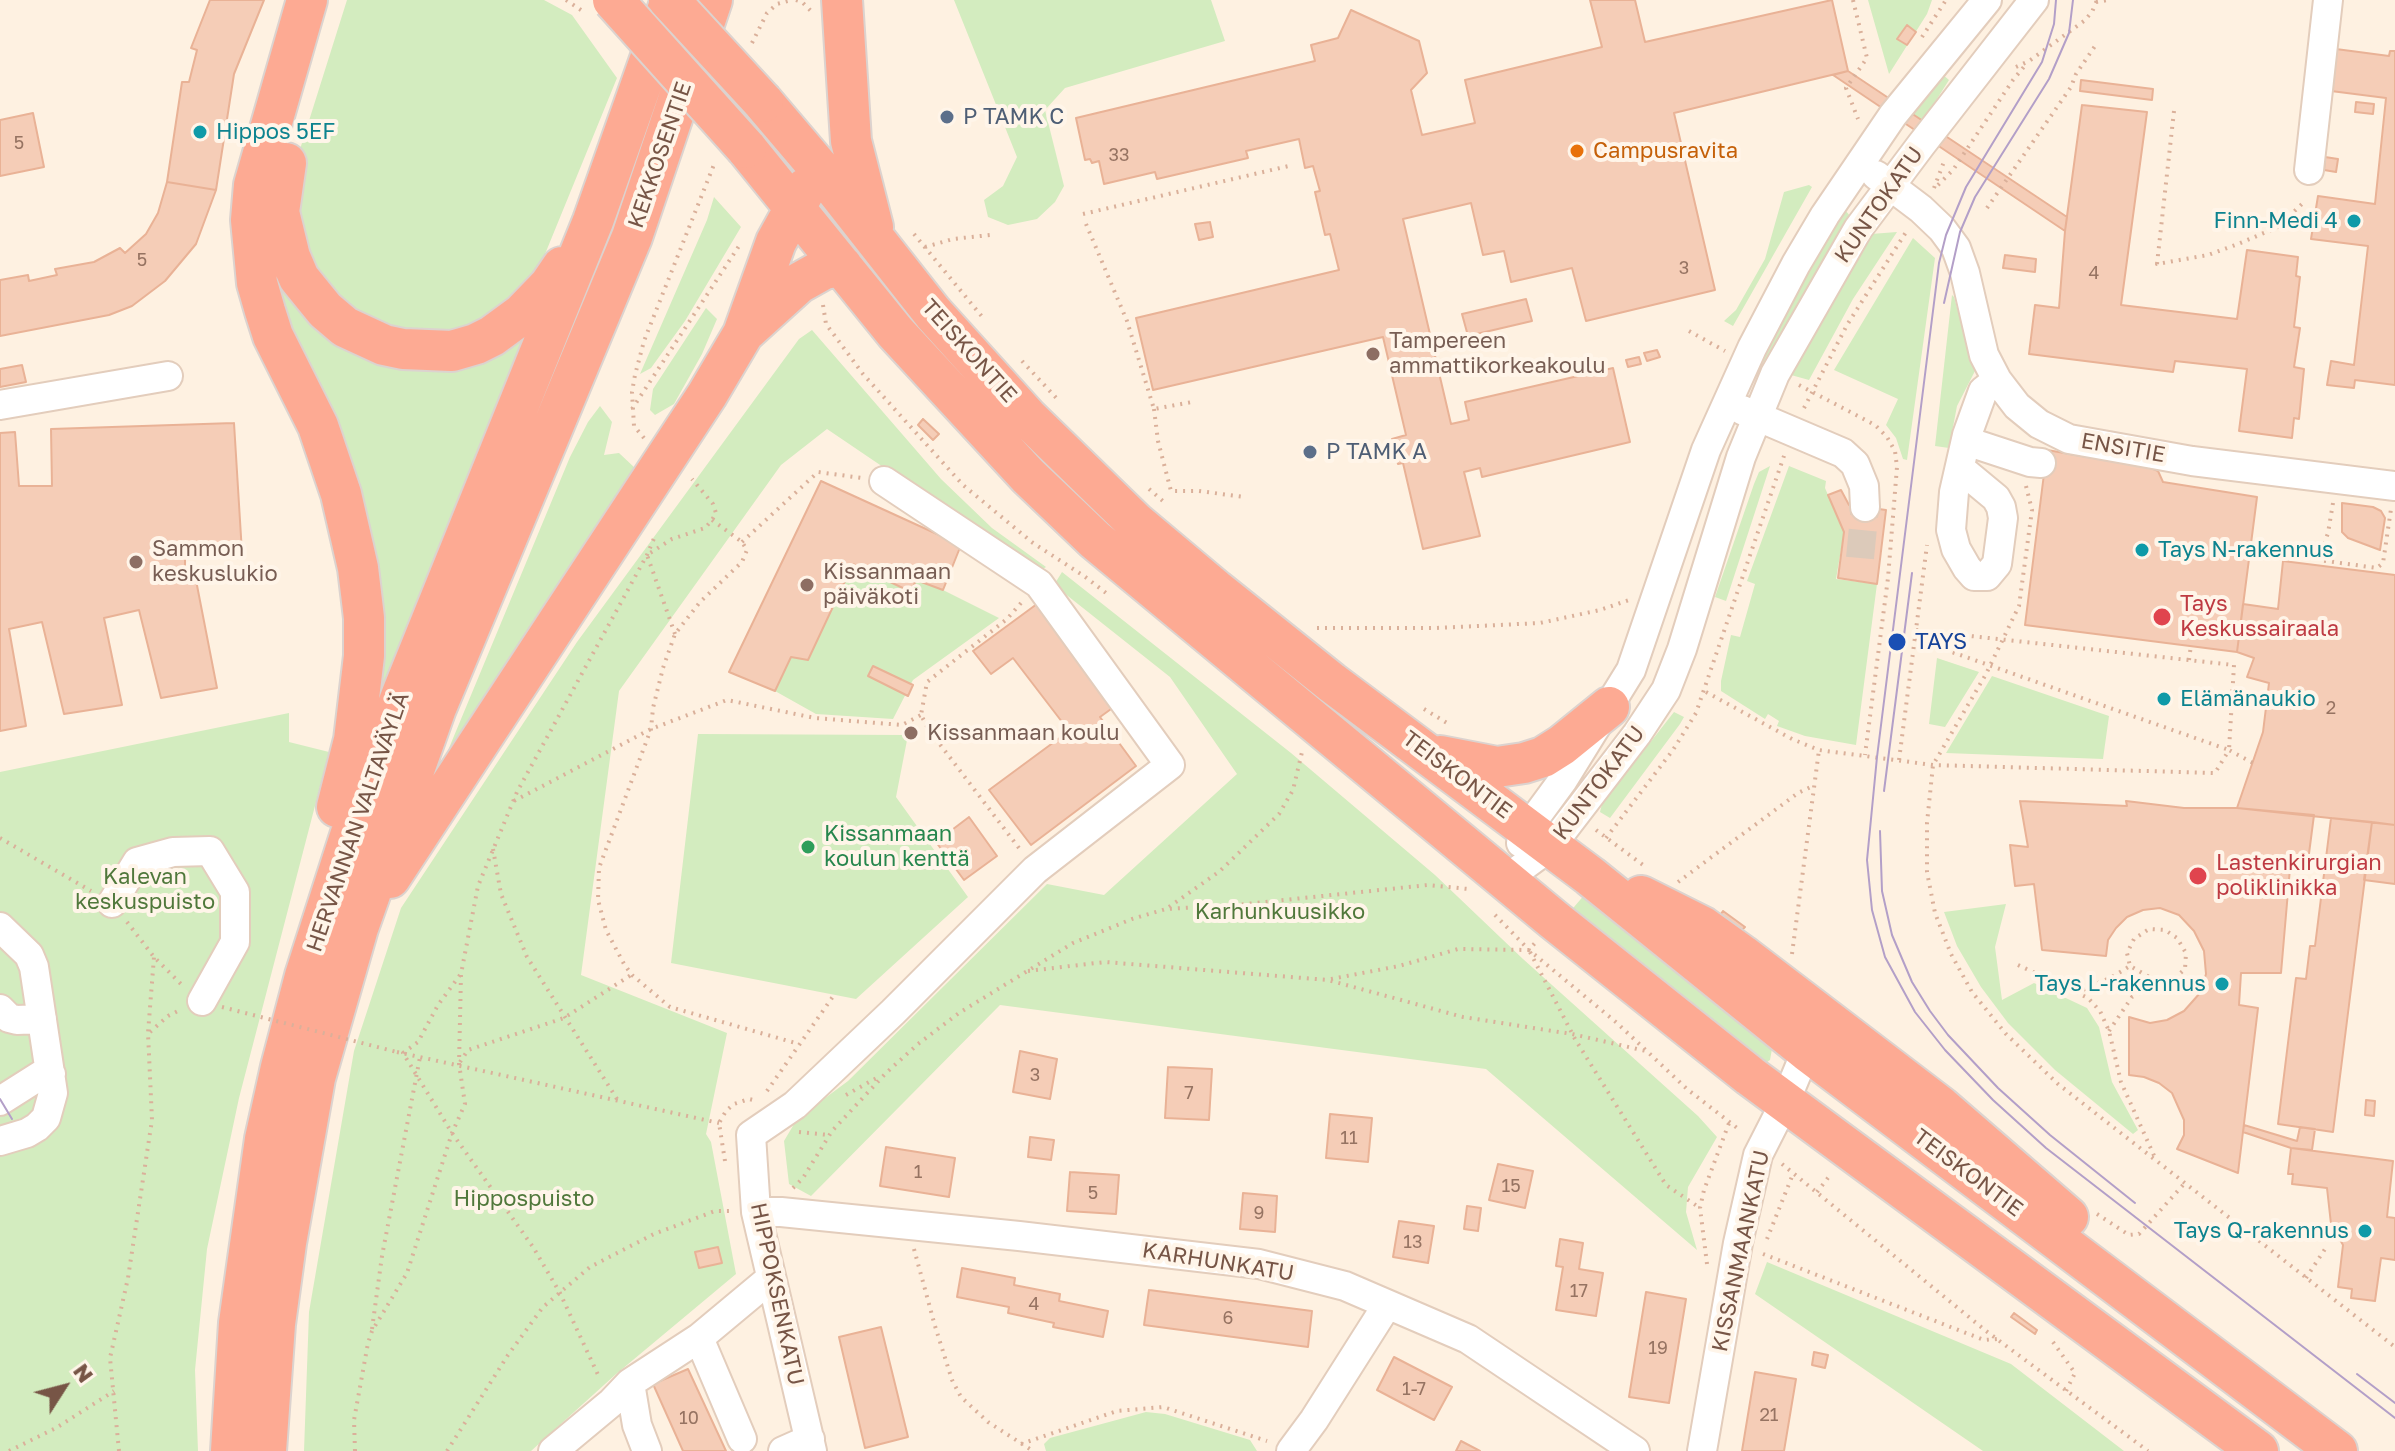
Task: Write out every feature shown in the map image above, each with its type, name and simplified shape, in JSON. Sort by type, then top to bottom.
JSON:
[{"type":"highway","points":[[307,0],[254,185],[251,220],[257,283],[265,311],[273,336],[318,426],[341,494],[358,568],[364,618],[364,656],[354,740],[328,840],[332,893]]},
{"type":"highway","points":[[336,0],[288,152],[279,212],[290,257],[299,278],[325,310],[345,327],[384,345],[452,351],[476,344],[522,314],[549,286],[593,221]]},
{"type":"highway","name":"KEKKOSENTIE","points":[[593,221],[670,0]]},
{"type":"highway","name":"TEISKONTIE","points":[[670,0],[819,168],[892,233],[933,313],[1027,417],[1085,475],[1216,590],[1331,682],[1438,739],[1539,837],[1807,1051],[2337,1451]]},
{"type":"highway","name":"KEKKOSENTIE","points":[[603,309],[668,136],[712,0]]},
{"type":"highway","points":[[842,0],[851,141],[870,206],[892,233]]},
{"type":"highway","name":"TEISKONTIE","points":[[599,6],[795,207],[895,332],[1028,476],[1095,540],[1488,884],[2258,1451]]},
{"type":"highway","points":[[740,152],[771,168],[803,172],[833,160],[851,141]]},
{"type":"highway","points":[[358,928],[600,562],[743,334],[772,252],[819,168]]},
{"type":"highway","name":"HERVANNAN VALTAVÄYLÄ","points":[[231,1451],[239,1323],[265,1139],[305,976],[402,694],[593,221]]},
{"type":"highway","points":[[743,334],[799,283],[824,269],[842,266]]},
{"type":"highway","name":"HERVANNAN VALTAVÄYLÄ","points":[[266,1451],[275,1324],[315,1078],[358,928],[436,708],[603,309]]},
{"type":"highway","points":[[1438,739],[1497,767],[1524,763],[1543,757],[1562,745],[1609,707]]},
{"type":"highway","points":[[1617,897],[1636,894],[1703,927],[1941,1107],[2116,1258],[2155,1314]]},
{"type":"street","name":"KUNTOKATU","points":[[1539,837],[1563,780],[1631,670],[1679,525],[1726,404],[1796,264],[1899,105],[1987,0]]},
{"type":"street","name":"KUNTOKATU","points":[[1488,884],[1539,837],[1577,815],[1666,690],[1756,417],[1775,374],[1832,271],[1889,185],[2034,0]]},
{"type":"street","points":[[2309,170],[2328,0]]},
{"type":"street","name":"ENSITIE","points":[[1860,162],[1889,185],[1927,199],[1956,248],[1984,355],[1997,380],[2017,406],[2039,424],[2069,439],[2192,461],[2335,479],[2393,496]]},
{"type":"street","points":[[0,405],[168,376]]},
{"type":"street","points":[[1997,380],[1983,391],[1964,455],[2041,463]]},
{"type":"street","points":[[1726,404],[1843,453],[1855,464],[1864,486],[1865,507]]},
{"type":"street","points":[[884,481],[1039,584],[1170,765],[1035,870]]},
{"type":"street","points":[[112,903],[137,862],[173,852],[210,851],[235,892],[235,942],[212,1004]]},
{"type":"street","name":"HIPPOKSENKATU","points":[[811,1445],[771,1278],[744,1212],[751,1135],[795,1105],[1035,870]]},
{"type":"street","points":[[0,927],[29,955],[34,967],[51,1074],[53,1093],[46,1118],[10,1138],[0,1101],[41,1075],[51,1074]]},
{"type":"street","points":[[0,1009],[9,1018],[17,1020],[42,1019]]},
{"type":"street","name":"KISSANMAANKATU","points":[[1702,1451],[1738,1243],[1758,1155],[1785,1102],[1820,1014]]},
{"type":"street","name":"KARHUNKATU","points":[[744,1212],[781,1212],[911,1225],[1259,1264],[1345,1286],[1468,1339],[1635,1451]]},
{"type":"street","points":[[553,1451],[621,1393],[699,1338],[771,1278]]},
{"type":"street","points":[[1291,1450],[1314,1420],[1387,1305]]},
{"type":"street","points":[[699,1338],[742,1439]]},
{"type":"street","points":[[621,1393],[647,1451]]},
{"type":"street","points":[[783,1451],[811,1445]]},
{"type":"path","points":[[566,0],[599,6]]},
{"type":"path","points":[[750,48],[767,13],[777,4],[791,0]]},
{"type":"path","points":[[1853,0],[1867,58],[1846,88],[1862,130]]},
{"type":"path","points":[[1929,23],[1946,0]]},
{"type":"path","points":[[1800,416],[1847,325],[1927,199],[1953,170],[2013,80],[2029,61],[2084,21],[2097,1],[2108,0]]},
{"type":"path","points":[[1987,208],[2071,87],[2095,46]]},
{"type":"path","points":[[2174,111],[2157,264],[2208,255],[2264,233],[2289,218],[2303,203]]},
{"type":"path","points":[[652,448],[634,426],[632,410],[633,383],[644,341],[711,177],[740,152]]},
{"type":"path","points":[[1938,157],[1949,168]]},
{"type":"path","points":[[1083,214],[1293,165]]},
{"type":"path","points":[[1086,224],[1127,321],[1154,409],[1158,441],[1171,491]]},
{"type":"path","points":[[892,233],[925,247],[990,326]]},
{"type":"path","points":[[925,247],[953,239],[990,235]]},
{"type":"path","points":[[632,410],[744,237]]},
{"type":"path","points":[[815,309],[823,305],[826,324],[863,374],[963,485],[1033,543],[1107,594]]},
{"type":"path","points":[[1689,331],[1730,354]]},
{"type":"path","points":[[1022,360],[1064,406]]},
{"type":"path","points":[[1813,391],[1875,425],[1895,451],[1897,467],[1888,578],[1865,755]]},
{"type":"path","points":[[1154,409],[1192,402]]},
{"type":"path","points":[[742,542],[818,472],[884,481]]},
{"type":"path","points":[[647,555],[672,539],[705,528],[712,520],[716,513],[713,504],[707,493],[692,479]]},
{"type":"path","points":[[2335,479],[2328,533],[2319,560],[2377,568],[2383,563],[2393,496]]},
{"type":"path","points":[[1140,480],[1172,510]]},
{"type":"path","points":[[1162,500],[1171,491],[1244,497]]},
{"type":"path","points":[[712,520],[742,542],[747,550],[742,562],[700,602],[675,634],[663,668],[651,729],[599,868],[598,900],[606,930],[632,975],[670,1007],[799,1044]]},
{"type":"path","points":[[372,1331],[407,1273],[452,1133],[465,1104],[459,1064],[461,974],[478,886],[513,801],[647,555],[657,529]]},
{"type":"path","points":[[1899,760],[1928,539]]},
{"type":"path","points":[[647,555],[675,634]]},
{"type":"path","points":[[1035,870],[929,730],[921,715],[927,682],[1007,619],[1039,584]]},
{"type":"path","points":[[1329,637],[1317,628],[1436,628],[1540,623],[1600,610],[1638,596]]},
{"type":"path","points":[[2015,615],[1990,666],[1933,765],[1927,823],[1927,872],[1935,913],[1951,954],[1972,992],[2006,1034],[2058,1084],[2395,1347]]},
{"type":"path","points":[[1706,692],[1792,739],[1819,750],[1933,765],[2215,773],[2229,750],[2234,665],[1916,630]]},
{"type":"path","points":[[1915,639],[2229,750],[2253,763]]},
{"type":"path","points":[[2189,660],[2191,645]]},
{"type":"path","points":[[513,801],[651,729],[727,700],[815,718],[902,725],[921,715]]},
{"type":"path","points":[[1413,702],[1438,739]]},
{"type":"path","points":[[1166,909],[1220,871],[1279,814],[1293,790],[1302,750]]},
{"type":"path","points":[[1791,958],[1819,750]]},
{"type":"path","points":[[1672,885],[1798,793],[1813,786]]},
{"type":"path","points":[[1577,815],[1615,845]]},
{"type":"path","points":[[493,847],[495,871],[509,918],[527,957],[617,1099]]},
{"type":"path","points":[[790,1192],[803,1178],[829,1135],[886,1073],[918,1044],[959,1013],[1073,943],[1166,909],[1236,905],[1428,885],[1488,884]]},
{"type":"path","points":[[2109,1031],[2132,997],[2158,982],[2176,977],[2185,969],[2186,953],[2177,938],[2165,930],[2149,929],[2134,939],[2127,953],[2130,966],[2158,982]]},
{"type":"path","points":[[1328,980],[1399,966],[1458,949],[1529,950],[1572,1034],[1666,1185],[1700,1208]]},
{"type":"path","points":[[119,1451],[110,1358],[128,1278],[152,1120],[148,1033],[154,957]]},
{"type":"path","points":[[1026,972],[1105,962],[1328,980],[1463,1017],[1572,1034],[1648,1051],[1687,1089],[1735,1126]]},
{"type":"path","points":[[2018,965],[2088,998],[2100,1011],[2109,1031],[2121,1082],[2157,1162]]},
{"type":"path","points":[[2076,993],[2130,966]]},
{"type":"path","points":[[400,1052],[418,1042],[438,1005],[461,974]]},
{"type":"path","points":[[459,1064],[468,1050],[564,1018],[632,975]]},
{"type":"path","points":[[760,1102],[834,995]]},
{"type":"path","points":[[148,1033],[168,1016],[212,1004],[420,1057],[719,1123]]},
{"type":"path","points":[[400,1052],[452,1133],[533,1247],[621,1393]]},
{"type":"path","points":[[355,1451],[354,1420],[420,1057]]},
{"type":"path","points":[[789,1126],[798,1132],[829,1135]]},
{"type":"path","points":[[1789,1170],[1997,1339],[2148,1451]]},
{"type":"path","points":[[2139,1234],[2184,1184]]},
{"type":"path","points":[[447,1451],[508,1355],[543,1307],[590,1267],[654,1234],[715,1211],[744,1212]]},
{"type":"path","points":[[911,1225],[935,1326],[961,1397],[1033,1451]]},
{"type":"path","points":[[1738,1243],[1833,1284],[1970,1335],[1984,1340],[1997,1339]]},
{"type":"path","points":[[2306,1278],[2327,1246]]},
{"type":"path","points":[[2052,1340],[2075,1373],[2065,1392]]},
{"type":"path","points":[[9,1451],[56,1428],[114,1391]]},
{"type":"path","points":[[1021,1444],[1117,1411],[1163,1407],[1291,1450]]},
{"type":"green space","points":[[347,0],[544,0],[572,15],[617,78],[534,281],[507,309],[445,337],[413,338],[334,303],[291,219],[296,162]]},
{"type":"green space","points":[[954,0],[1211,0],[1225,41],[1065,88],[1045,110],[1064,186],[1055,202],[1037,219],[1008,225],[988,217],[984,200],[1003,186],[1017,157]]},
{"type":"green space","points":[[1868,0],[1932,0],[1927,14],[1889,74]]},
{"type":"green space","points":[[1942,74],[1949,80],[1923,121],[1910,113]]},
{"type":"green space","points":[[1809,185],[1812,187],[1733,326],[1724,321],[1736,310],[1765,259],[1784,192]]},
{"type":"green space","points":[[714,197],[741,227],[685,321],[651,368],[640,374],[707,220]]},
{"type":"green space","points":[[1845,210],[1851,217],[1766,363],[1760,360],[1818,249]]},
{"type":"green space","points":[[268,228],[351,350],[536,316],[379,700],[277,320]]},
{"type":"green space","points":[[1897,232],[1853,299],[1809,380],[1791,375],[1871,234]]},
{"type":"green space","points":[[1913,238],[1935,258],[1907,460],[1903,459],[1896,438],[1886,425],[1898,399],[1834,370]]},
{"type":"green space","points":[[1952,295],[1975,371],[1957,406],[1949,448],[1935,446]]},
{"type":"green space","points":[[706,308],[717,319],[702,354],[674,404],[655,415],[650,410],[653,389]]},
{"type":"green space","name":"Hippospuisto","points":[[812,330],[941,479],[992,528],[1046,567],[1038,572],[827,429],[781,465],[619,691],[581,975],[727,1033],[706,1134],[711,1142],[736,1274],[615,1375],[531,1451],[304,1451],[309,1312],[354,1051],[401,908],[577,642],[799,339]]},
{"type":"green space","points":[[600,406],[612,422],[604,455],[619,453],[635,468],[628,491],[444,768],[449,748],[570,457]]},
{"type":"green space","points":[[1770,466],[1726,601],[1715,597],[1759,472]]},
{"type":"green space","points":[[1789,466],[1826,481],[1825,488],[1844,532],[1836,579],[1877,584],[1856,745],[1805,736],[1777,726],[1779,721],[1768,714],[1765,719],[1721,691],[1731,635],[1740,637],[1755,584],[1747,581]]},
{"type":"green space","points":[[853,564],[911,591],[916,580],[999,618],[913,680],[893,719],[816,714],[775,691],[791,657]]},
{"type":"green space","name":"Karhunkuusikko","points":[[1062,572],[1291,753],[1435,875],[1523,959],[1698,1116],[1717,1137],[1688,1187],[1686,1212],[1697,1250],[1486,1069],[1000,1005],[811,1196],[789,1184],[784,1141],[797,1119],[848,1081],[1047,884],[1104,895],[1237,774],[1170,677],[1054,585]]},
{"type":"green space","points":[[1937,658],[1979,672],[1945,727],[1929,724]]},
{"type":"green space","points":[[1992,676],[2109,716],[2103,759],[1946,753]]},
{"type":"green space","points":[[1674,712],[1684,717],[1680,724],[1610,818],[1600,812],[1602,804]]},
{"type":"green space","name":"Kalevan keskuspuisto","points":[[289,713],[289,742],[329,752],[239,1098],[207,1249],[195,1370],[198,1451],[0,1451],[0,772]]},
{"type":"green space","name":"Kissanmaan koulun kenttä","points":[[698,734],[908,735],[896,797],[968,897],[856,999],[671,963]]},
{"type":"green space","points":[[1586,893],[1767,1039],[1772,1049],[1770,1060],[1763,1065],[1568,914]]},
{"type":"green space","points":[[2006,904],[1995,947],[2002,1000],[2034,983],[2087,1008],[2099,1027],[2112,1082],[2138,1130],[2133,1134],[2055,1070],[2008,1023],[1981,987],[1957,946],[1944,912]]},
{"type":"green space","points":[[1767,1262],[2011,1364],[2124,1451],[1983,1451],[1755,1294]]},
{"type":"green space","points":[[1146,1412],[1165,1414],[1250,1440],[1257,1451],[1046,1451],[1044,1444],[1050,1438]]},
{"type":"building","name":"Hippos 5EF","points":[[210,0],[264,0],[234,74],[216,190],[167,182],[182,82],[189,82],[197,50],[191,48]]},
{"type":"building","points":[[1590,0],[1635,0],[1645,42],[1832,0],[1848,71],[1674,113],[1715,290],[1586,321],[1572,268],[1511,282],[1504,251],[1483,255],[1471,203],[1403,219],[1451,424],[1469,420],[1465,402],[1613,368],[1630,442],[1482,477],[1480,468],[1464,472],[1480,536],[1423,549],[1403,463],[1398,464],[1392,439],[1406,435],[1383,337],[1153,390],[1136,318],[1339,270],[1330,234],[1325,235],[1315,192],[1320,191],[1313,166],[1305,168],[1299,139],[1246,151],[1248,158],[1157,179],[1155,172],[1104,184],[1099,161],[1092,163],[1090,159],[1085,160],[1076,118],[1315,61],[1311,45],[1338,38],[1351,10],[1419,41],[1427,73],[1411,90],[1422,135],[1475,123],[1465,80],[1602,47]]},
{"type":"building","points":[[1907,25],[1916,32],[1907,45],[1897,39]]},
{"type":"building","name":"Finn-Medi 4","points":[[2336,49],[2389,56],[2390,51],[2395,51],[2395,385],[2355,380],[2354,388],[2327,385],[2331,361],[2354,365],[2368,246],[2311,239],[2318,196],[2375,204],[2386,98],[2331,91]]},
{"type":"building","points":[[1848,71],[2067,217],[2065,231],[1833,75]]},
{"type":"building","points":[[2081,80],[2153,89],[2152,100],[2080,91]]},
{"type":"building","points":[[2356,102],[2374,104],[2373,114],[2355,112]]},
{"type":"building","points":[[2082,105],[2147,112],[2121,305],[2237,319],[2247,250],[2298,257],[2296,276],[2300,277],[2294,327],[2300,328],[2294,367],[2304,369],[2299,419],[2294,418],[2292,438],[2239,431],[2247,369],[2175,361],[2173,372],[2029,354],[2035,305],[2059,308],[2065,231]]},
{"type":"building","points":[[33,113],[44,167],[0,176],[0,120]]},
{"type":"building","points":[[2325,157],[2338,159],[2336,172],[2324,170]]},
{"type":"building","points":[[167,182],[216,190],[196,244],[165,281],[132,306],[109,315],[0,336],[0,280],[28,275],[29,281],[57,275],[55,269],[94,262],[120,248],[125,253],[146,234],[158,213]]},
{"type":"building","points":[[1210,222],[1213,237],[1199,240],[1195,224]]},
{"type":"building","points":[[2005,255],[2036,259],[2035,272],[2003,268]]},
{"type":"building","points":[[1526,299],[1532,321],[1468,336],[1462,314]]},
{"type":"building","points":[[1657,350],[1660,357],[1647,361],[1644,353]]},
{"type":"building","points":[[1639,357],[1641,364],[1628,367],[1626,360]]},
{"type":"building","points":[[22,365],[26,382],[0,387],[0,369]]},
{"type":"building","points":[[923,419],[939,434],[933,440],[918,425]]},
{"type":"building","points":[[234,423],[242,553],[185,556],[185,570],[194,570],[217,688],[161,698],[139,610],[104,618],[122,705],[64,714],[42,622],[9,629],[26,726],[0,731],[0,433],[15,432],[19,486],[52,486],[51,429]]},
{"type":"building","name":"Tays N-rakennus","points":[[2047,450],[2151,468],[2158,471],[2163,482],[2257,497],[2237,652],[2025,625]]},
{"type":"building","name":"Kissanmaan päiväkoti","points":[[821,481],[961,545],[943,590],[916,580],[911,592],[853,564],[808,660],[791,657],[775,691],[729,672]]},
{"type":"building","points":[[1841,490],[1849,505],[1886,510],[1877,584],[1838,578],[1844,532],[1828,495]]},
{"type":"building","points":[[2342,503],[2381,511],[2385,518],[2380,550],[2348,538],[2342,532]]},
{"type":"building","points":[[2283,561],[2395,575],[2395,825],[2237,808],[2263,732],[2269,683],[2247,677],[2254,658],[2237,652],[2243,604],[2278,609]]},
{"type":"building","points":[[1041,601],[1118,704],[1100,717],[1136,766],[1031,845],[989,790],[1069,731],[1013,658],[991,674],[973,651]]},
{"type":"building","points":[[873,666],[913,685],[908,696],[868,676]]},
{"type":"building","name":"Tays L-rakennus","points":[[2020,801],[2127,806],[2126,801],[2184,808],[2237,808],[2314,815],[2307,869],[2290,868],[2281,973],[2241,973],[2239,1005],[2258,1008],[2238,1173],[2177,1149],[2184,1135],[2184,1120],[2172,1093],[2159,1083],[2129,1075],[2129,1017],[2150,1023],[2167,1020],[2184,1011],[2200,993],[2206,974],[2204,951],[2194,931],[2179,915],[2160,908],[2143,910],[2127,917],[2116,928],[2108,940],[2106,956],[2042,950],[2034,884],[2015,886],[2010,845],[2028,847]]},
{"type":"building","points":[[969,817],[997,856],[964,880],[936,842]]},
{"type":"building","points":[[2331,818],[2372,822],[2333,1132],[2278,1124],[2296,978],[2306,979],[2310,946],[2315,946]]},
{"type":"building","points":[[2372,822],[2395,825],[2395,884],[2364,880]]},
{"type":"building","points":[[1723,911],[1745,927],[1741,931],[1720,915]]},
{"type":"building","points":[[1020,1051],[1057,1059],[1050,1099],[1013,1092]]},
{"type":"building","points":[[1168,1067],[1212,1069],[1209,1120],[1165,1118]]},
{"type":"building","points":[[2366,1100],[2375,1101],[2374,1116],[2365,1115]]},
{"type":"building","points":[[1330,1114],[1372,1118],[1368,1162],[1326,1158]]},
{"type":"building","points":[[2244,1125],[2297,1141],[2300,1127],[2315,1129],[2312,1150],[2291,1148],[2243,1132]]},
{"type":"building","points":[[1030,1137],[1054,1140],[1051,1160],[1028,1157]]},
{"type":"building","points":[[886,1147],[955,1158],[949,1197],[880,1186]]},
{"type":"building","name":"Tays Q-rakennus","points":[[2291,1148],[2393,1161],[2387,1217],[2395,1218],[2395,1260],[2381,1258],[2375,1301],[2351,1298],[2352,1289],[2338,1287],[2343,1245],[2331,1224],[2327,1188],[2292,1184],[2293,1174],[2288,1174]]},
{"type":"building","points":[[1498,1164],[1533,1171],[1525,1208],[1489,1200]]},
{"type":"building","points":[[1070,1172],[1119,1175],[1116,1214],[1067,1211]]},
{"type":"building","points":[[1243,1193],[1277,1196],[1275,1232],[1240,1229]]},
{"type":"building","points":[[1467,1206],[1481,1208],[1478,1231],[1464,1229]]},
{"type":"building","points":[[1399,1221],[1434,1226],[1428,1263],[1393,1257]]},
{"type":"building","points":[[1560,1239],[1583,1243],[1579,1269],[1603,1273],[1596,1316],[1556,1310],[1563,1267],[1556,1266]]},
{"type":"building","points":[[718,1247],[722,1263],[699,1268],[695,1252]]},
{"type":"building","points":[[962,1268],[1015,1278],[1014,1285],[1060,1294],[1059,1301],[1108,1311],[1103,1337],[1053,1327],[1054,1323],[1008,1313],[1009,1307],[957,1297]]},
{"type":"building","points":[[1149,1290],[1312,1311],[1308,1347],[1144,1325]]},
{"type":"building","points":[[1646,1292],[1686,1299],[1669,1403],[1629,1397]]},
{"type":"building","points":[[2014,1313],[2037,1330],[2035,1334],[2011,1317]]},
{"type":"building","points":[[881,1327],[908,1437],[865,1448],[839,1337]]},
{"type":"building","points":[[1814,1352],[1828,1355],[1825,1368],[1812,1365]]},
{"type":"building","points":[[1394,1357],[1452,1387],[1434,1420],[1377,1390]]},
{"type":"building","points":[[688,1369],[726,1451],[683,1451],[653,1384]]},
{"type":"building","points":[[1755,1372],[1796,1379],[1784,1451],[1742,1451]]},
{"type":"building","points":[[1461,1441],[1480,1451],[1456,1451]]},
{"type":"tunnel","points":[[1860,558],[1865,507]]},
{"type":"tram line","points":[[2056,0],[2054,24],[2042,62],[1966,187],[1946,235],[1939,263],[1877,757],[1867,860],[1872,910],[1885,957],[1915,1012],[1945,1050],[1993,1100],[2046,1148],[2395,1418]]},
{"type":"tram line","points":[[1944,303],[1960,232],[1975,197],[2049,79],[2069,33],[2073,0]]},
{"type":"tram line","points":[[1884,791],[1912,573]]},
{"type":"tram line","points":[[1880,831],[1882,891],[1892,935],[1912,982],[1930,1011],[1998,1088],[2050,1135],[2135,1203]]},
{"type":"tram line","points":[[0,1099],[12,1119]]},
{"type":"tram line","points":[[2357,1374],[2395,1403]]},
{"type":"place","name":"P TAMK C","points":[[947,117]]},
{"type":"place","name":"Hippos 5EF","points":[[200,132]]},
{"type":"place","name":"Campusravita","points":[[1577,151]]},
{"type":"place","name":"Finn-Medi 4","points":[[2354,221]]},
{"type":"place","name":"Tampereen ammattikorkeakoulu","points":[[1373,354]]},
{"type":"place","name":"P TAMK A","points":[[1310,452]]},
{"type":"place","name":"Tays N-rakennus","points":[[2142,550]]},
{"type":"place","name":"Sammon keskuslukio","points":[[136,562]]},
{"type":"place","name":"Kissanmaan päiväkoti","points":[[807,585]]},
{"type":"place","name":"Tays Keskussairaala","points":[[2162,617]]},
{"type":"place","name":"TAYS","points":[[1897,642]]},
{"type":"place","name":"Elämänaukio","points":[[2164,699]]},
{"type":"place","name":"Kissanmaan koulu","points":[[911,733]]},
{"type":"place","name":"Kissanmaan koulun kenttä","points":[[808,847]]},
{"type":"place","name":"Lastenkirurgian poliklinikka","points":[[2198,876]]},
{"type":"place","name":"Tays L-rakennus","points":[[2222,984]]},
{"type":"place","name":"Tays Q-rakennus","points":[[2365,1231]]}]
